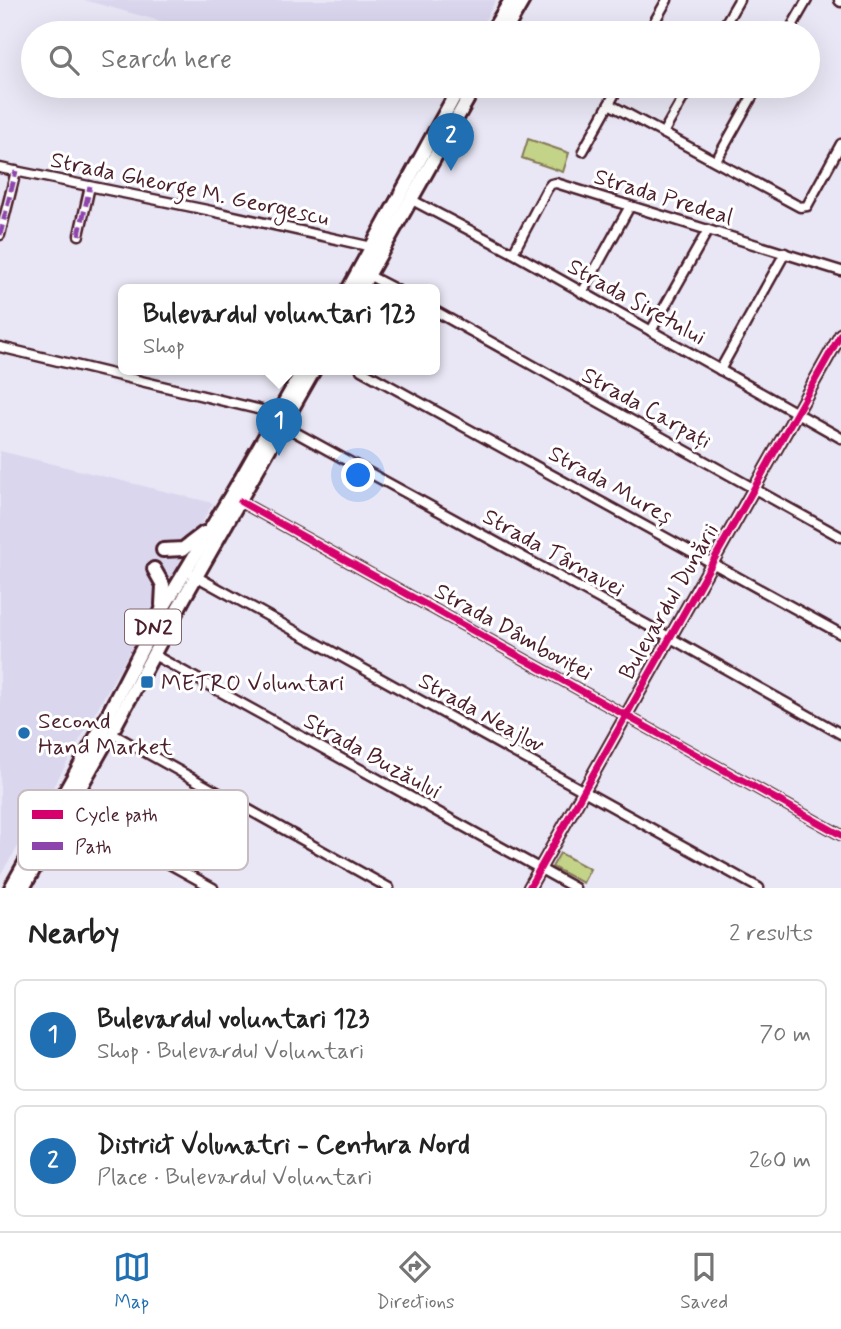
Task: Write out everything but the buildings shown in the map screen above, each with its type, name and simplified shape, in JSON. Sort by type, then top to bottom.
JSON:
[{"type":"highway","points":[[498,21],[511,0]]},
{"type":"highway","points":[[511,21],[523,0]]},
{"type":"highway","points":[[351,284],[453,98]]},
{"type":"highway","points":[[363,284],[468,98]]},
{"type":"highway","name":"DN2","points":[[66,790],[162,610],[191,574],[241,502],[301,375]]},
{"type":"highway","name":"DN2","points":[[78,790],[154,655],[212,526],[311,375]]},
{"type":"highway","points":[[163,550],[183,549],[212,526]]},
{"type":"highway","points":[[154,569],[163,584],[162,610]]},
{"type":"highway","name":"DN2","points":[[11,888],[21,870]]},
{"type":"highway","name":"DN2","points":[[27,886],[35,870]]},
{"type":"street","points":[[655,21],[667,0]]},
{"type":"street","points":[[727,21],[739,0]]},
{"type":"street","points":[[795,21],[807,0]]},
{"type":"street","points":[[583,151],[612,98]]},
{"type":"street","points":[[663,133],[683,98]]},
{"type":"street","points":[[716,161],[751,98]]},
{"type":"street","points":[[609,104],[804,207],[841,144]]},
{"type":"street","name":"Strada Gheorge M. Georgescu","points":[[0,168],[372,247]]},
{"type":"street","points":[[0,235],[16,171]]},
{"type":"street","name":"Strada Predeal","points":[[513,253],[551,184],[556,183],[841,271]]},
{"type":"street","points":[[79,235],[90,186]]},
{"type":"street","name":"Strada Siretului","points":[[412,200],[513,253],[841,438]]},
{"type":"street","points":[[582,293],[629,205]]},
{"type":"street","points":[[651,331],[708,230]]},
{"type":"street","points":[[720,370],[785,253]]},
{"type":"street","points":[[368,275],[385,284]]},
{"type":"street","name":"Strada Carpați","points":[[440,314],[841,537]]},
{"type":"street","name":"Bulevardul Dunării","points":[[529,888],[840,337]]},
{"type":"street","name":"Strada Târnavei","points":[[0,347],[281,420],[841,734]]},
{"type":"street","name":"Strada Mureș","points":[[370,375],[841,634]]},
{"type":"street","name":"Strada Dâmboviței","points":[[241,502],[841,835]]},
{"type":"street","name":"Strada Neajlov","points":[[191,574],[759,888]]},
{"type":"street","name":"Strada Buzăului","points":[[154,655],[575,888]]},
{"type":"street","points":[[111,733],[213,790]]},
{"type":"street","points":[[248,809],[389,888]]},
{"type":"street","points":[[180,870],[213,888]]},
{"type":"shaded area","points":[[84,0],[496,0],[485,21],[160,21]]},
{"type":"shaded area","points":[[0,451],[213,503],[52,790],[18,790],[18,847],[0,875]]},
{"type":"green space","points":[[528,139],[569,153],[563,172],[522,158]]},
{"type":"green space","points":[[560,853],[590,869],[583,883],[552,867]]},
{"type":"marked path","points":[[0,235],[16,171]]},
{"type":"marked path","points":[[79,235],[90,186]]},
{"type":"cycle path","points":[[529,888],[841,334]]},
{"type":"cycle path","points":[[241,502],[841,835]]},
{"type":"place","name":"District Volunatri - Centura Nord","points":[[451,171]]},
{"type":"place","name":"Bulevardul voluntari 123","points":[[279,456]]},
{"type":"place","name":"METRO Voluntari","points":[[147,682]]},
{"type":"place","name":"Second Hand Market","points":[[24,733]]}]
